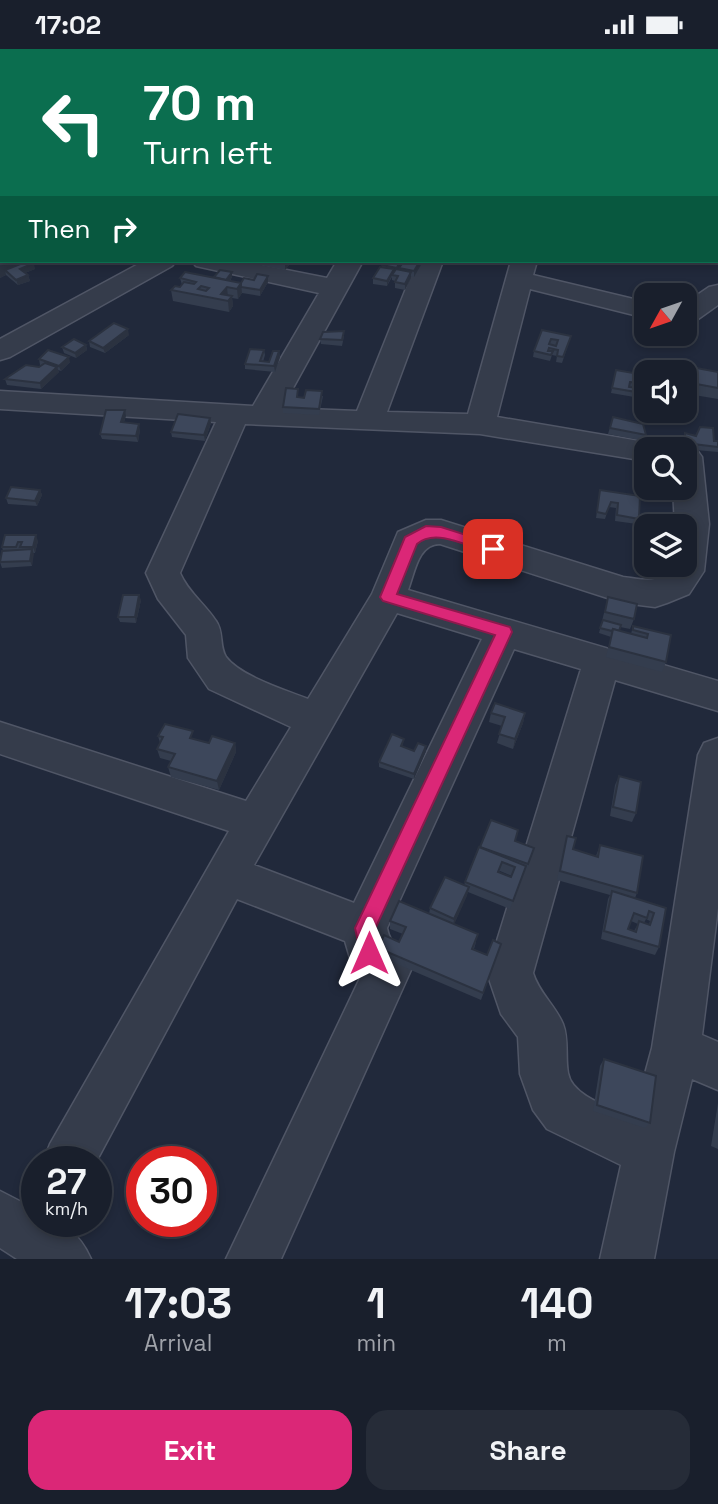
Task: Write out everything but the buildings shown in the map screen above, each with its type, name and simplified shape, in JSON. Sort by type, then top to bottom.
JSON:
[{"type":"street","points":[[215,263],[335,288]]},
{"type":"street","points":[[315,720],[222,678],[206,658],[204,631],[170,590],[163,573],[248,415],[335,288],[349,263]]},
{"type":"street","points":[[368,421],[429,263]]},
{"type":"street","points":[[0,351],[145,265]]},
{"type":"street","points":[[480,424],[521,270],[634,306]]},
{"type":"street","points":[[697,307],[718,293]]},
{"type":"street","points":[[0,400],[368,421],[480,424],[634,449]]},
{"type":"street","points":[[77,1146],[256,822],[388,597],[410,541],[426,532],[441,532],[623,590],[655,594],[677,585],[687,571],[705,527],[697,466]]},
{"type":"street","points":[[388,597],[718,696]]},
{"type":"street","points":[[253,1259],[388,970],[369,953],[365,928],[504,632]]},
{"type":"street","points":[[602,661],[510,973],[517,997],[541,1028],[544,1074],[550,1093],[565,1111],[649,1151]]},
{"type":"street","points":[[7,752],[256,822]]},
{"type":"street","points":[[627,1259],[649,1151],[697,1057],[718,755]]},
{"type":"street","points":[[227,875],[365,928]]},
{"type":"route","points":[[369,953],[365,928],[504,632],[388,597],[410,541],[417,536],[426,532],[441,532],[493,549]]}]
